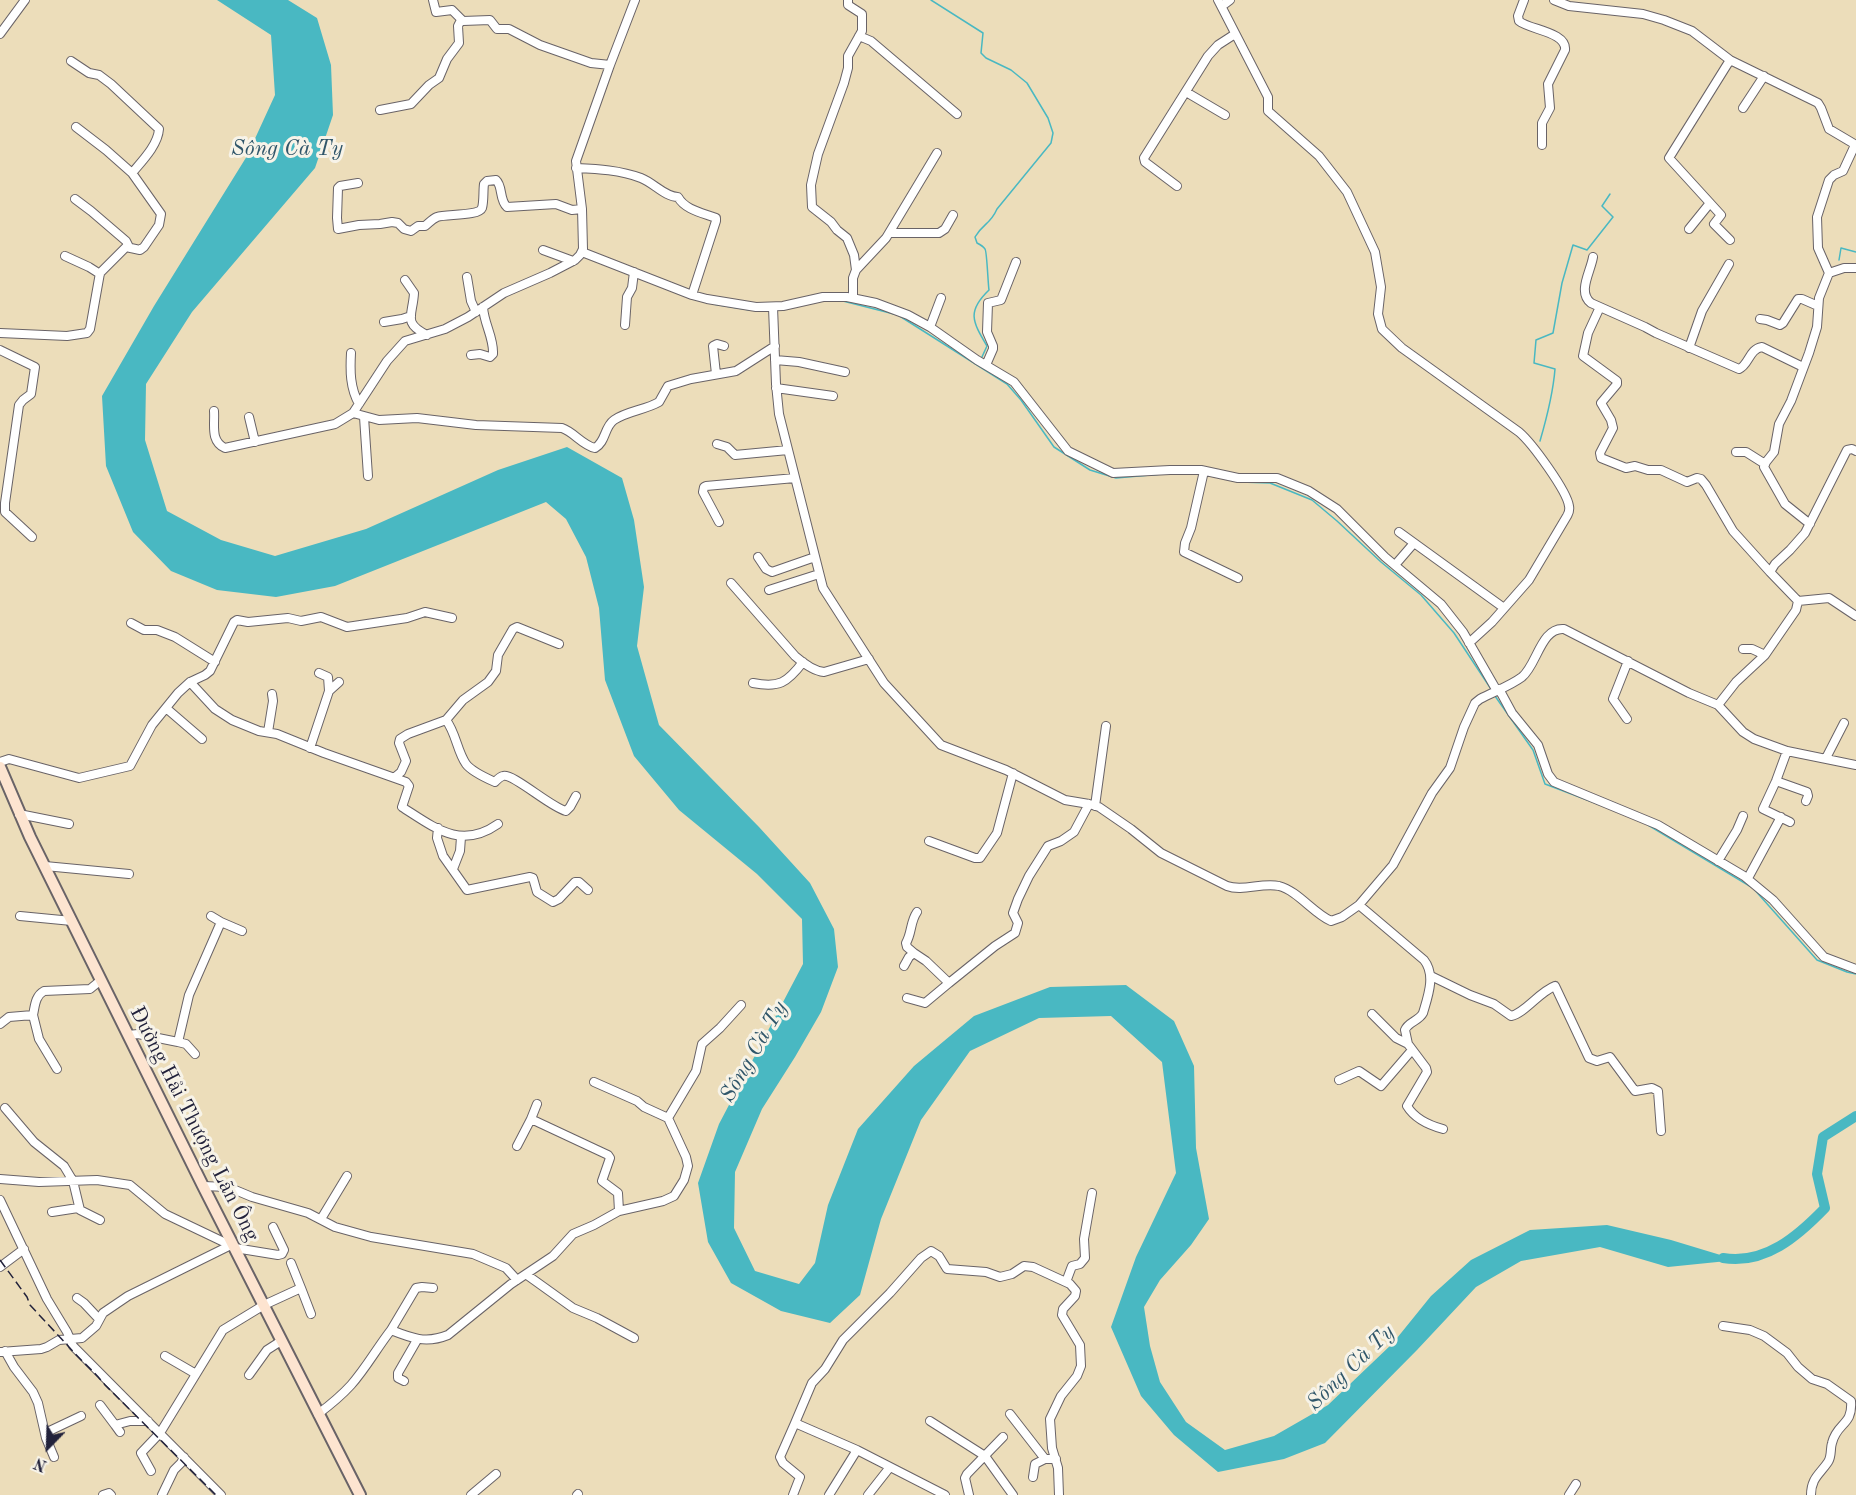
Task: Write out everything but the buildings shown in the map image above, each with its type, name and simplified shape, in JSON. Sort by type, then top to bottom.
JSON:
[{"type":"street","points":[[0,34],[26,0]]},
{"type":"street","points":[[433,0],[436,12],[451,10],[461,21],[490,21],[497,29],[509,29],[540,45],[591,63],[610,65]]},
{"type":"street","points":[[214,411],[214,436],[220,446],[228,448],[331,426],[353,413],[387,361],[405,341],[445,329],[511,290],[573,261],[582,252],[582,209],[576,168],[577,158],[635,0]]},
{"type":"street","points":[[848,0],[849,8],[862,14],[861,30],[848,56],[844,83],[818,154],[811,185],[812,207],[847,238],[854,255],[856,270]]},
{"type":"street","points":[[1230,0],[1220,3],[1268,97],[1268,111],[1319,156],[1331,170],[1347,192],[1366,230],[1375,252],[1381,287],[1378,314],[1382,329],[1402,348],[1519,432],[1533,446],[1566,498],[1569,510],[1567,516],[1529,580],[1469,644]]},
{"type":"street","points":[[1524,0],[1518,16],[1519,21],[1556,36],[1566,45],[1548,84],[1550,108],[1542,123],[1542,145]]},
{"type":"street","points":[[1554,0],[1569,6],[1643,14],[1692,31],[1730,60],[1818,103],[1829,129],[1856,145],[1843,171],[1829,180],[1818,217],[1818,248],[1828,273],[1819,298],[1817,327],[1791,401],[1779,424],[1774,452],[1765,464],[1766,472],[1785,504],[1810,524]]},
{"type":"street","points":[[380,110],[409,105],[439,78],[447,59],[459,43],[458,26],[461,21]]},
{"type":"street","points":[[1177,186],[1145,162],[1144,158],[1214,49],[1235,34]]},
{"type":"street","points":[[859,36],[871,41],[957,114]]},
{"type":"street","points":[[1730,60],[1669,158],[1721,215],[1714,224],[1730,240]]},
{"type":"street","points":[[71,61],[89,74],[99,75],[111,84],[159,129],[152,147],[132,173]]},
{"type":"street","points":[[1743,108],[1764,76]]},
{"type":"street","points":[[1186,92],[1225,115]]},
{"type":"street","points":[[0,333],[68,336],[87,333],[92,319],[100,274],[126,247],[137,250],[144,247],[159,225],[161,216],[132,173],[76,127]]},
{"type":"street","points":[[853,298],[853,278],[856,270],[890,233],[937,153]]},
{"type":"street","points":[[576,168],[622,172],[636,176],[669,195],[678,197],[685,206],[716,218],[692,295]]},
{"type":"street","points":[[358,183],[338,188],[338,229],[392,222],[411,231],[418,226],[425,226],[438,217],[477,213],[482,207],[484,184],[487,181],[496,180],[499,182],[504,204],[507,207],[556,204],[572,210],[582,209]]},
{"type":"street","points":[[75,199],[126,241],[129,247]]},
{"type":"street","points":[[1689,229],[1710,203]]},
{"type":"street","points":[[890,233],[939,233],[945,229],[953,215]]},
{"type":"street","points":[[543,250],[573,261]]},
{"type":"street","points":[[582,252],[692,295],[745,306],[774,311],[823,297],[853,298],[899,311],[930,327],[1016,384],[1068,451],[1115,473],[1170,470],[1238,478],[1277,478],[1309,490],[1337,509],[1450,614],[1512,713],[1538,746],[1548,774],[1554,782],[1658,825],[1748,878],[1773,900],[1824,957],[1856,969]]},
{"type":"street","points":[[65,256],[100,274]]},
{"type":"street","points":[[1593,257],[1586,278],[1585,293],[1588,301],[1739,369],[1743,367],[1754,350],[1762,346],[1803,367]]},
{"type":"street","points":[[986,365],[993,349],[987,332],[988,303],[1001,300],[1016,262]]},
{"type":"street","points":[[1689,348],[1702,311],[1729,264]]},
{"type":"street","points":[[1828,273],[1844,268],[1856,268]]},
{"type":"street","points":[[625,325],[627,297],[632,288],[634,272]]},
{"type":"street","points":[[467,277],[471,301],[483,318],[492,343],[493,354],[490,357],[480,354],[471,355]]},
{"type":"street","points":[[405,280],[414,293],[411,316],[413,327],[427,335]]},
{"type":"street","points":[[930,327],[941,298]]},
{"type":"street","points":[[1760,319],[1780,325],[1798,299],[1818,306]]},
{"type":"street","points":[[1600,307],[1588,333],[1583,356],[1617,381],[1601,403],[1613,428],[1601,449],[1599,455],[1601,458],[1626,468],[1635,466],[1648,470],[1661,470],[1687,482],[1697,478],[1701,479],[1714,496],[1733,531],[1798,601]]},
{"type":"street","points":[[774,311],[779,414],[819,574],[826,595],[884,683],[938,742],[948,748],[1013,773],[1065,800],[1092,805],[1128,827],[1161,853],[1231,887],[1272,885],[1282,887],[1331,921],[1342,917],[1359,905],[1393,865],[1432,793],[1450,768],[1475,703],[1525,674],[1549,635],[1557,629],[1564,629],[1689,693],[1718,705],[1748,736],[1787,751],[1856,765]]},
{"type":"street","points":[[384,322],[402,320],[411,316]]},
{"type":"street","points":[[716,374],[713,346],[717,344],[724,346]]},
{"type":"street","points":[[353,413],[383,420],[421,418],[476,425],[562,428],[570,431],[590,447],[596,448],[601,444],[612,422],[623,415],[659,402],[668,386],[738,370],[775,346]]},
{"type":"street","points":[[0,350],[35,367],[31,394],[19,405],[5,503],[5,512],[32,537]]},
{"type":"street","points":[[351,352],[352,390],[359,404]]},
{"type":"street","points":[[775,360],[800,362],[845,372]]},
{"type":"street","points":[[776,388],[833,396]]},
{"type":"street","points":[[249,417],[255,442]]},
{"type":"street","points":[[364,417],[368,476]]},
{"type":"street","points":[[717,444],[727,447],[735,455],[788,450]]},
{"type":"street","points":[[1770,572],[1810,524],[1846,450],[1856,451]]},
{"type":"street","points":[[1736,452],[1746,452],[1765,464]]},
{"type":"street","points":[[1203,474],[1184,552],[1238,578]]},
{"type":"street","points":[[719,522],[703,492],[704,487],[795,478]]},
{"type":"street","points":[[1400,532],[1504,608]]},
{"type":"street","points":[[1395,565],[1414,543]]},
{"type":"street","points":[[758,557],[766,569],[772,572],[815,557]]},
{"type":"street","points":[[769,590],[819,574]]},
{"type":"street","points":[[731,583],[803,662],[822,672],[869,659]]},
{"type":"street","points":[[1798,601],[1829,598],[1856,616]]},
{"type":"street","points":[[1718,705],[1736,682],[1765,655],[1796,610],[1798,601]]},
{"type":"street","points":[[0,768],[9,759],[79,778],[133,764],[152,725],[181,690],[190,682],[205,675],[215,662],[234,622],[238,620],[248,622],[288,618],[301,621],[321,617],[347,627],[407,618],[425,612],[452,618]]},
{"type":"street","points":[[130,623],[144,630],[158,630],[175,637],[215,662]]},
{"type":"street","points":[[395,777],[401,772],[406,761],[399,743],[401,737],[447,720],[463,700],[483,686],[493,676],[498,665],[498,655],[515,627],[559,644]]},
{"type":"street","points":[[1743,649],[1752,649],[1765,655]]},
{"type":"street","points":[[1626,719],[1613,699],[1628,661]]},
{"type":"street","points":[[753,683],[770,685],[785,682],[803,662]]},
{"type":"street","points":[[310,748],[329,691],[328,676],[319,673]]},
{"type":"street","points":[[190,682],[209,703],[227,718],[395,777],[409,784],[402,807],[438,828],[461,837],[485,833],[498,824]]},
{"type":"street","points":[[329,691],[339,682]]},
{"type":"street","points":[[268,732],[273,704],[272,694]]},
{"type":"street","points":[[166,708],[202,739]]},
{"type":"street","points":[[447,720],[452,727],[466,764],[476,772],[495,782],[507,776],[524,785],[551,805],[566,811],[576,796]]},
{"type":"street","points":[[1826,758],[1844,723]]},
{"type":"street","points":[[908,998],[925,1003],[1014,933],[1018,923],[1013,913],[1029,876],[1050,844],[1061,841],[1076,830],[1092,805],[1106,726]]},
{"type":"street","points":[[1787,751],[1763,809],[1790,822]]},
{"type":"street","name":"Đường Hải Thượng Lãn Ông","points":[[0,768],[45,866],[232,1246],[360,1495]]},
{"type":"street","points":[[929,841],[980,858],[997,833],[1013,773]]},
{"type":"street","points":[[1776,782],[1807,792],[1806,801]]},
{"type":"street","points":[[20,814],[69,825]]},
{"type":"street","points":[[1718,861],[1743,816]]},
{"type":"street","points":[[1748,878],[1781,817]]},
{"type":"street","points":[[438,828],[437,838],[443,856],[467,890],[530,877],[533,878],[537,892],[553,902],[559,899],[574,882],[579,882],[588,890]]},
{"type":"street","points":[[453,869],[460,851],[461,837]]},
{"type":"street","points":[[45,866],[129,874]]},
{"type":"street","points":[[1359,905],[1429,966],[1431,976],[1423,1013],[1405,1028],[1410,1047]]},
{"type":"street","points":[[917,912],[910,924],[907,947],[949,983]]},
{"type":"street","points":[[20,916],[72,921]]},
{"type":"street","points":[[211,916],[242,931]]},
{"type":"street","points":[[178,1042],[189,996],[221,922]]},
{"type":"street","points":[[904,966],[914,953]]},
{"type":"street","points":[[1431,976],[1494,1004],[1514,1016],[1531,1001],[1555,986],[1589,1058],[1597,1061],[1610,1057],[1635,1091],[1658,1090],[1661,1131]]},
{"type":"street","points":[[57,1069],[39,1040],[33,1015],[37,998],[40,993],[44,992],[90,988],[101,980]]},
{"type":"street","points":[[668,1119],[696,1071],[702,1044],[741,1005]]},
{"type":"street","points":[[1372,1014],[1396,1038],[1410,1047],[1427,1070],[1408,1102],[1408,1107],[1425,1123],[1443,1129]]},
{"type":"street","points":[[0,1024],[9,1017],[33,1015]]},
{"type":"street","points":[[128,1035],[138,1034],[186,1044],[195,1054]]},
{"type":"street","points":[[1339,1080],[1359,1071],[1381,1086],[1410,1047]]},
{"type":"street","points":[[392,1330],[417,1340],[436,1339],[448,1335],[518,1280],[553,1256],[573,1233],[620,1211],[671,1198],[676,1193],[687,1172],[687,1161],[668,1119],[637,1101],[594,1082]]},
{"type":"street","points":[[517,1146],[537,1104]]},
{"type":"street","points":[[5,1108],[34,1142],[62,1163],[73,1181],[78,1208]]},
{"type":"street","points":[[531,1119],[608,1155],[610,1158],[602,1181],[618,1193],[620,1211]]},
{"type":"street","points":[[321,1219],[347,1176]]},
{"type":"street","points":[[0,1179],[39,1182],[97,1180],[130,1185],[165,1214],[232,1246],[282,1254],[284,1250],[273,1227]]},
{"type":"street","points":[[203,1186],[228,1187],[252,1197],[304,1211],[335,1227],[371,1237],[473,1254],[506,1268],[518,1280]]},
{"type":"street","points":[[1066,1282],[1072,1266],[1080,1264],[1085,1258],[1084,1239],[1092,1193]]},
{"type":"street","points":[[0,1200],[47,1299],[73,1346],[221,1495]]},
{"type":"street","points":[[52,1212],[78,1208],[100,1220]]},
{"type":"street","points":[[2,1352],[41,1349],[59,1340],[82,1338],[96,1326],[103,1313],[128,1296],[232,1246]]},
{"type":"street","points":[[0,1267],[24,1250]]},
{"type":"street","points":[[793,1495],[800,1477],[783,1463],[780,1457],[812,1383],[825,1369],[838,1346],[926,1253],[931,1251],[936,1253],[947,1269],[987,1272],[1000,1277],[1029,1266],[1073,1286],[1076,1293],[1063,1309],[1062,1315],[1080,1345],[1081,1366],[1077,1376],[1061,1396],[1050,1419],[1052,1448],[1058,1468],[1059,1495]]},
{"type":"street","points":[[291,1263],[311,1314]]},
{"type":"street","points":[[527,1275],[573,1308],[634,1338]]},
{"type":"street","points":[[151,1471],[141,1453],[160,1433],[223,1330],[264,1305],[301,1288]]},
{"type":"street","points":[[318,1414],[353,1383],[374,1351],[392,1330],[416,1288],[433,1288]]},
{"type":"street","points":[[77,1298],[99,1319]]},
{"type":"street","points":[[1723,1326],[1750,1330],[1764,1336],[1783,1349],[1812,1379],[1827,1384],[1851,1401],[1848,1421],[1837,1430],[1831,1446],[1830,1458],[1816,1476],[1811,1495]]},
{"type":"street","points":[[404,1381],[398,1378],[398,1373],[417,1340]]},
{"type":"street","points":[[249,1375],[267,1350],[281,1341]]},
{"type":"street","points":[[2,1352],[33,1392],[54,1456]]},
{"type":"street","points":[[165,1356],[196,1374]]},
{"type":"street","points":[[100,1405],[117,1429],[130,1421],[148,1421]]},
{"type":"street","points":[[1011,1414],[1045,1459]]},
{"type":"street","points":[[45,1434],[81,1416]]},
{"type":"street","points":[[930,1421],[985,1456],[1013,1495]]},
{"type":"street","points":[[795,1423],[857,1450],[945,1495]]},
{"type":"street","points":[[966,1494],[967,1474],[1002,1437]]},
{"type":"street","points":[[829,1495],[857,1450]]},
{"type":"street","points":[[162,1495],[174,1470],[184,1457]]},
{"type":"street","points":[[1033,1478],[1034,1467],[1045,1459],[1056,1458]]},
{"type":"street","points":[[868,1495],[890,1467]]},
{"type":"street","points":[[471,1495],[496,1474]]},
{"type":"street","points":[[1569,1495],[1576,1485]]},
{"type":"street","points":[[103,1495],[109,1493],[111,1495]]},
{"type":"water","name":"Sông Cà Ty","points":[[217,0],[288,0],[317,18],[331,65],[333,115],[315,168],[192,312],[146,384],[145,440],[167,511],[221,540],[275,556],[366,529],[498,470],[567,447],[622,478],[634,520],[644,587],[637,646],[659,725],[759,827],[810,883],[834,929],[838,967],[821,1012],[762,1109],[735,1172],[734,1228],[755,1271],[799,1284],[815,1263],[828,1205],[858,1129],[914,1066],[974,1016],[1050,987],[1126,985],[1174,1021],[1194,1066],[1196,1148],[1209,1219],[1191,1245],[1160,1280],[1144,1307],[1150,1346],[1160,1382],[1186,1422],[1225,1450],[1274,1436],[1328,1405],[1393,1343],[1431,1296],[1471,1260],[1530,1230],[1607,1225],[1671,1240],[1737,1260],[1668,1267],[1600,1247],[1521,1261],[1476,1287],[1325,1443],[1284,1459],[1218,1472],[1174,1435],[1141,1396],[1111,1327],[1136,1257],[1176,1173],[1162,1062],[1111,1016],[1039,1018],[970,1051],[921,1120],[881,1219],[860,1295],[830,1323],[781,1311],[731,1283],[708,1242],[698,1183],[719,1124],[803,964],[802,919],[757,874],[679,810],[634,756],[605,680],[599,608],[586,557],[566,519],[546,502],[335,586],[276,597],[217,590],[171,571],[133,532],[106,466],[102,396],[154,306],[247,156],[275,95],[271,35]]},
{"type":"waterway","points":[[931,0],[983,33],[981,53],[986,58],[1011,70],[1027,83],[1048,118],[1053,133],[1051,143],[975,237],[977,243],[986,251],[989,290],[977,304],[974,317],[987,346],[981,359]]},
{"type":"waterway","points":[[1540,441],[1555,369],[1534,363],[1536,340],[1553,333],[1562,283],[1573,245],[1587,250],[1613,217],[1602,206],[1610,194]]},
{"type":"waterway","points":[[1839,260],[1841,248],[1856,252]]},
{"type":"waterway","points":[[823,301],[843,301],[898,315],[966,358],[1007,384],[1054,447],[1090,470],[1116,478],[1162,474]]},
{"type":"waterway","points":[[713,304],[750,310]]},
{"type":"waterway","points":[[1229,480],[1270,483],[1312,500],[1421,595],[1454,633],[1491,689]]},
{"type":"waterway","points":[[1495,696],[1533,750],[1545,784],[1611,809]]},
{"type":"waterway","points":[[1648,825],[1753,888],[1817,960],[1856,974]]},
{"type":"waterway","name":"Sông Cà Ty","points":[[1723,1258],[1738,1259],[1767,1253],[1804,1229],[1825,1208],[1817,1174],[1823,1137],[1856,1116]]},
{"type":"railway","points":[[0,1260],[27,1297],[30,1305],[105,1385],[216,1495]]}]
